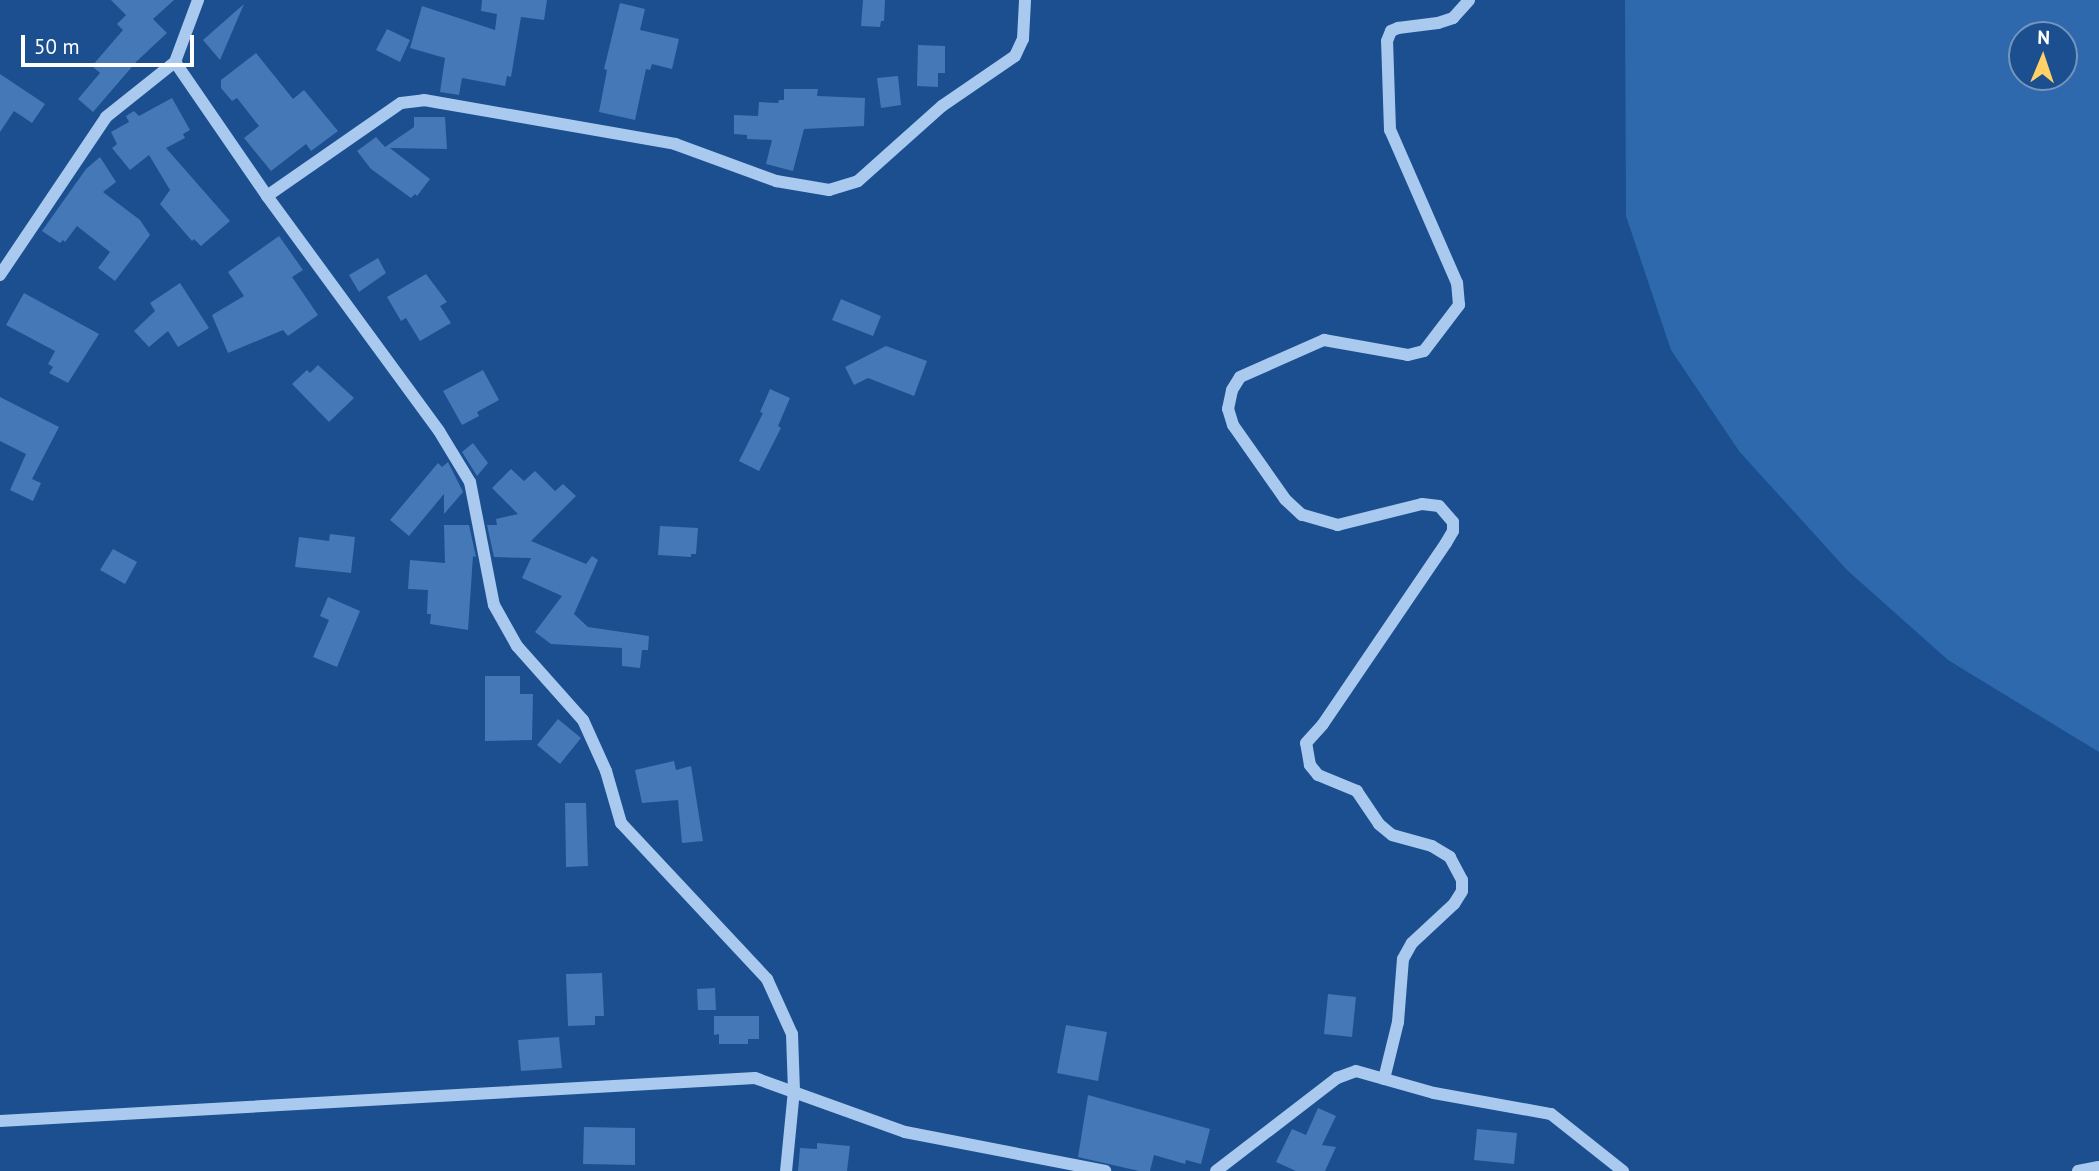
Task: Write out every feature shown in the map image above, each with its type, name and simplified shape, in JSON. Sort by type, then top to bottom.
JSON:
[{"type":"street","points":[[0,275],[106,117],[175,62],[198,0]]},
{"type":"street","points":[[267,195],[401,103],[424,100],[675,144],[776,181],[829,190],[858,181],[942,106],[1015,56],[1023,39],[1025,0]]},
{"type":"street","points":[[1384,1079],[1398,1022],[1403,959],[1412,943],[1454,904],[1462,891],[1462,880],[1458,867],[1450,857],[1432,846],[1392,835],[1379,824],[1357,791],[1318,775],[1310,765],[1306,743],[1323,724],[1446,543],[1453,531],[1453,522],[1439,506],[1422,504],[1338,525],[1315,522],[1302,515],[1285,499],[1233,425],[1228,409],[1232,390],[1240,377],[1324,340],[1408,355],[1424,351],[1459,305],[1457,283],[1390,130],[1387,41],[1391,31],[1398,28],[1438,23],[1453,18],[1469,0]]},
{"type":"street","points":[[175,62],[267,195],[439,431],[470,482],[494,606],[517,646],[583,720],[606,771],[621,823],[767,979],[792,1034],[794,1090],[786,1171]]},
{"type":"street","points":[[1216,1171],[1337,1078],[1356,1071],[1434,1093],[1551,1114],[1623,1171]]},
{"type":"street","points":[[0,1121],[755,1078],[905,1132],[1105,1171]]},
{"type":"street","points":[[2078,1171],[2099,1167]]},
{"type":"shaded area","points":[[1625,0],[2099,0],[2099,752],[1948,660],[1847,570],[1739,451],[1671,350],[1626,216]]},
{"type":"building","points":[[111,0],[174,0],[153,19],[167,33],[137,61],[93,112],[78,99],[100,73],[92,66],[123,30],[117,24],[126,15]]},
{"type":"building","points":[[482,0],[547,0],[544,20],[521,17],[511,77],[507,76],[505,86],[462,78],[459,95],[440,92],[445,58],[410,48],[422,6],[495,30],[497,14],[481,11]]},
{"type":"building","points":[[863,0],[885,0],[884,21],[881,21],[880,27],[861,26]]},
{"type":"building","points":[[620,3],[645,9],[640,30],[679,39],[672,69],[652,64],[650,70],[646,69],[635,120],[599,112],[607,70],[604,69]]},
{"type":"building","points":[[244,4],[220,60],[203,40]]},
{"type":"building","points":[[387,29],[410,40],[400,62],[376,50]]},
{"type":"building","points":[[918,45],[945,46],[945,73],[938,73],[938,87],[917,86]]},
{"type":"building","points":[[256,53],[293,99],[304,90],[338,131],[311,151],[306,144],[271,171],[244,138],[259,126],[237,98],[232,101],[221,88],[221,80]]},
{"type":"building","points":[[0,74],[45,104],[32,123],[14,111],[0,132]]},
{"type":"building","points":[[898,76],[901,105],[881,108],[877,78]]},
{"type":"building","points":[[784,89],[818,89],[817,96],[865,98],[864,126],[804,129],[793,171],[766,164],[772,140],[747,139],[747,135],[734,134],[734,115],[758,116],[759,102],[778,103],[779,100],[784,100]]},
{"type":"building","points":[[172,98],[190,130],[183,134],[185,138],[166,148],[230,221],[201,246],[194,239],[192,241],[160,204],[170,190],[149,155],[130,170],[112,148],[117,144],[111,132],[129,122],[126,116],[134,111],[139,116]]},
{"type":"building","points":[[414,117],[445,117],[447,149],[390,148],[430,179],[417,196],[415,194],[411,198],[371,169],[357,151],[376,137],[385,147],[414,127]]},
{"type":"building","points":[[100,157],[116,182],[103,192],[140,220],[150,235],[115,281],[98,268],[110,252],[77,226],[65,242],[63,240],[60,243],[42,231],[86,169]]},
{"type":"building","points":[[279,236],[303,270],[292,277],[318,315],[288,336],[283,330],[228,353],[212,315],[244,296],[228,272]]},
{"type":"building","points":[[378,258],[386,273],[359,292],[349,275]]},
{"type":"building","points":[[426,274],[447,302],[440,306],[451,323],[420,341],[406,318],[401,321],[387,297]]},
{"type":"building","points":[[180,283],[209,328],[178,347],[168,331],[149,347],[134,331],[155,311],[150,303]]},
{"type":"building","points":[[24,293],[99,334],[68,383],[49,373],[53,367],[48,364],[55,351],[6,325]]},
{"type":"building","points":[[841,299],[881,316],[873,336],[832,320]]},
{"type":"building","points":[[886,346],[927,361],[914,396],[868,378],[854,385],[845,367]]},
{"type":"building","points":[[318,365],[354,398],[329,422],[292,384],[307,370],[310,373]]},
{"type":"building","points":[[483,370],[499,400],[477,412],[479,416],[462,425],[443,391]]},
{"type":"building","points":[[770,389],[790,398],[778,426],[781,428],[759,471],[739,461],[763,413],[760,412]]},
{"type":"building","points":[[0,397],[59,427],[32,479],[41,483],[33,501],[10,490],[26,454],[0,441]]},
{"type":"building","points":[[473,443],[488,463],[477,476],[462,452]]},
{"type":"building","points":[[448,462],[463,492],[444,514],[444,494],[409,536],[390,520],[438,463],[442,467]]},
{"type":"building","points":[[511,469],[524,481],[535,471],[555,491],[563,484],[576,496],[531,541],[586,564],[592,556],[598,560],[574,614],[588,627],[649,636],[648,650],[642,650],[640,668],[622,666],[622,648],[551,644],[535,632],[562,596],[522,578],[531,558],[494,557],[487,525],[497,525],[496,519],[518,514],[492,488]]},
{"type":"building","points":[[444,525],[469,525],[476,557],[473,556],[468,630],[430,624],[431,614],[427,614],[428,590],[408,589],[410,560],[445,563]]},
{"type":"building","points":[[660,526],[698,528],[696,554],[691,554],[691,557],[658,555]]},
{"type":"building","points":[[330,534],[355,537],[351,573],[295,567],[299,537],[329,541]]},
{"type":"building","points":[[113,549],[137,562],[125,584],[100,570]]},
{"type":"building","points":[[328,597],[360,611],[337,667],[313,657],[329,620],[320,616]]},
{"type":"building","points":[[485,676],[520,676],[520,694],[533,694],[532,740],[485,741]]},
{"type":"building","points":[[558,719],[581,738],[560,764],[537,745]]},
{"type":"building","points":[[674,761],[676,770],[691,766],[703,841],[682,843],[678,800],[642,803],[635,770]]},
{"type":"building","points":[[565,803],[586,803],[588,866],[566,867]]},
{"type":"building","points":[[602,973],[604,1016],[595,1016],[595,1025],[568,1026],[566,974]]},
{"type":"building","points":[[715,988],[716,1010],[698,1010],[697,989]]},
{"type":"building","points":[[1328,994],[1356,997],[1352,1037],[1324,1034]]},
{"type":"building","points":[[714,1016],[759,1016],[759,1039],[748,1039],[748,1044],[719,1044],[719,1034],[714,1035]]},
{"type":"building","points":[[1066,1025],[1107,1032],[1098,1081],[1057,1073]]},
{"type":"building","points":[[559,1037],[562,1068],[521,1071],[518,1040]]},
{"type":"building","points":[[1088,1095],[1210,1129],[1201,1164],[1186,1160],[1185,1164],[1154,1155],[1150,1171],[1139,1171],[1078,1157]]},
{"type":"building","points":[[1318,1108],[1336,1116],[1322,1145],[1336,1147],[1325,1171],[1296,1171],[1276,1162],[1292,1129],[1306,1135]]},
{"type":"building","points":[[584,1127],[635,1128],[635,1165],[583,1164]]},
{"type":"building","points":[[1477,1129],[1517,1133],[1514,1164],[1474,1160]]},
{"type":"building","points":[[817,1143],[850,1146],[847,1171],[798,1171],[800,1148],[817,1149]]}]
